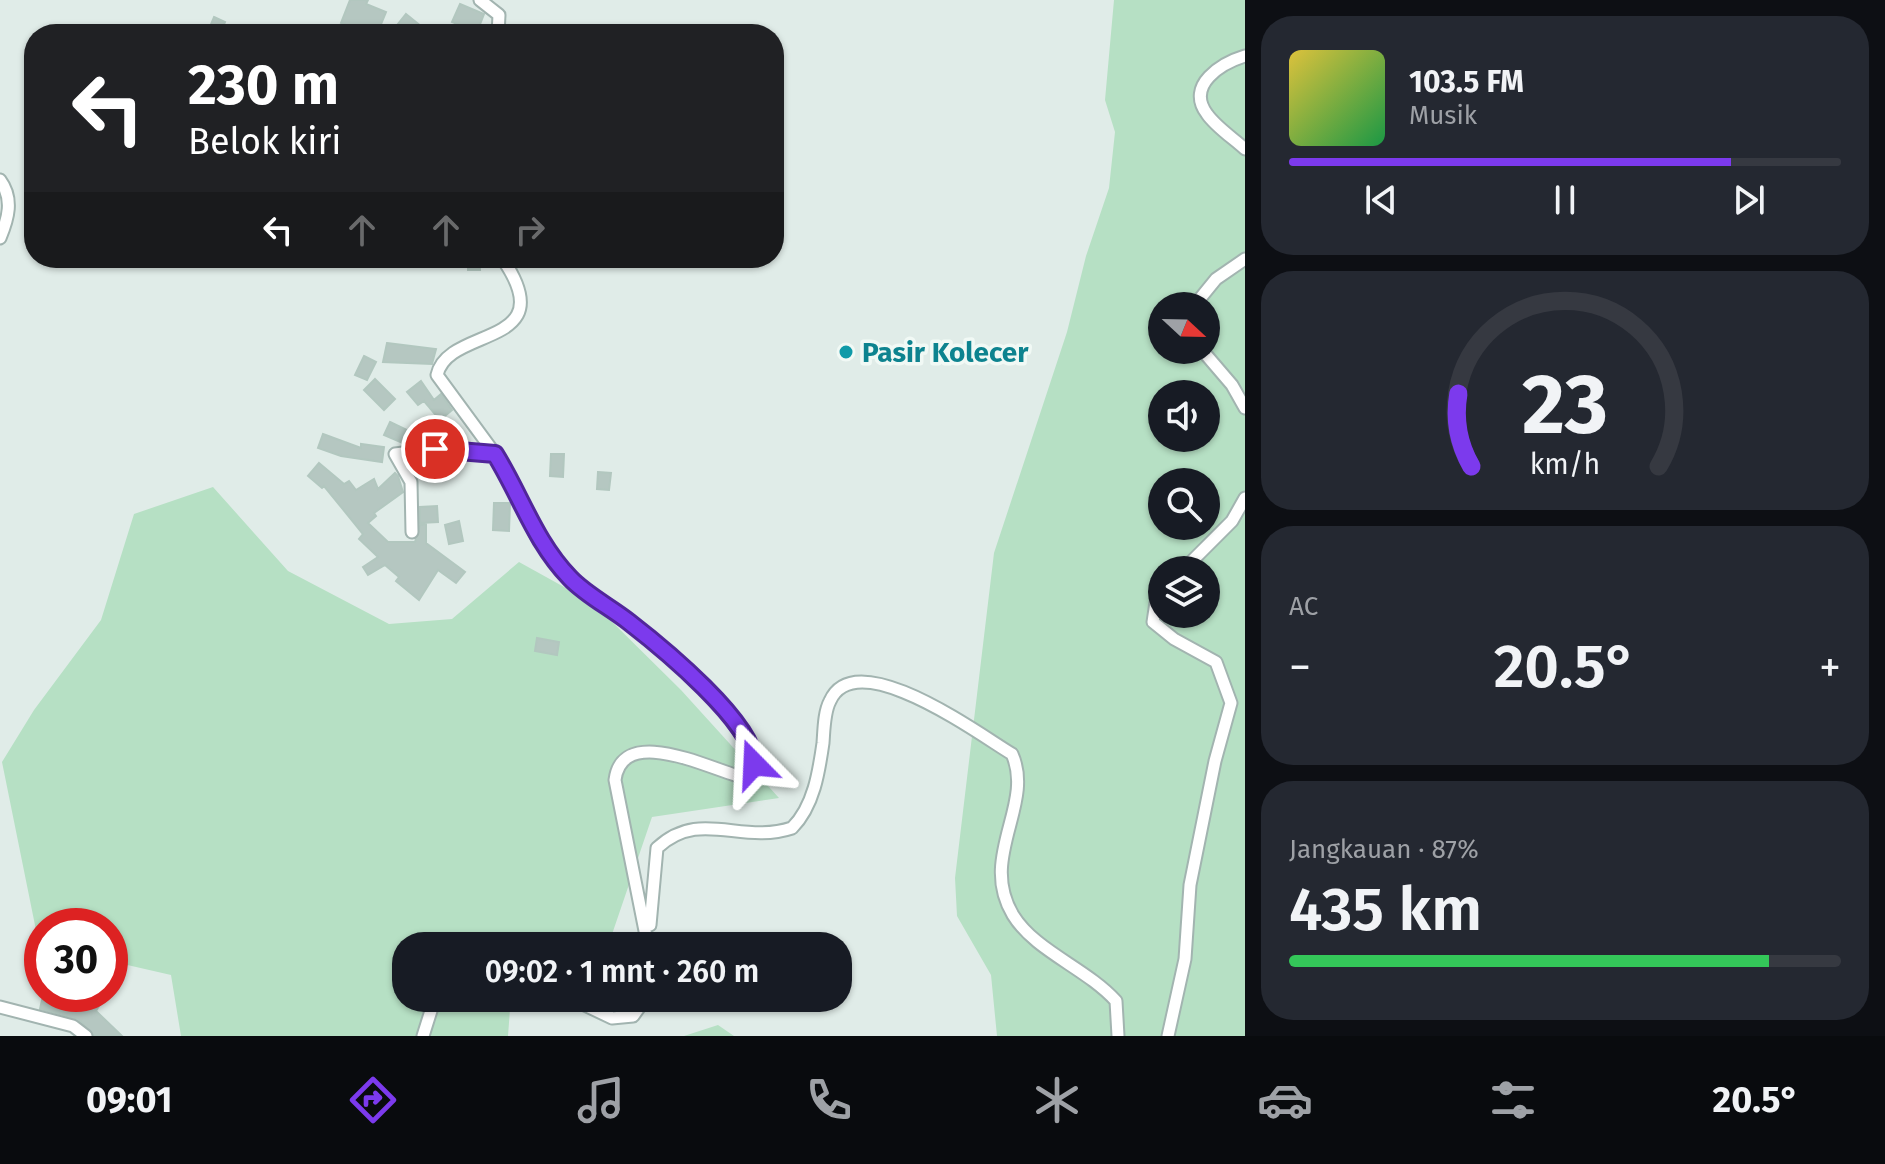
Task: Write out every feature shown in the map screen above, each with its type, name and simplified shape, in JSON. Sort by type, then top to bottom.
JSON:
[{"type":"street","points":[[480,0],[495,9],[498,24]]},
{"type":"street","points":[[497,0],[499,24]]},
{"type":"street","points":[[1245,56],[1223,63],[1206,79],[1201,92],[1205,113],[1245,149]]},
{"type":"street","points":[[0,180],[9,208],[0,238]]},
{"type":"street","points":[[1205,292],[1216,279],[1245,259]]},
{"type":"street","points":[[507,268],[519,292],[520,311],[515,319],[490,337],[449,353],[440,363],[437,375],[495,454],[539,541],[572,580],[631,624],[711,692],[755,753],[754,764],[748,773],[735,775],[642,751],[626,756],[617,766],[615,780],[646,932]]},
{"type":"street","points":[[1214,364],[1232,385],[1245,408]]},
{"type":"street","points":[[412,532],[411,482],[395,454],[435,449],[495,454]]},
{"type":"street","points":[[1197,556],[1232,521],[1245,498]]},
{"type":"street","points":[[1160,628],[1216,662],[1231,703],[1215,761],[1190,885],[1185,959],[1168,1036]]},
{"type":"street","points":[[650,932],[657,848],[680,830],[691,827],[742,834],[792,828],[817,781],[830,700],[840,687],[871,681],[914,696],[1012,754],[1019,770],[999,869],[1004,894],[1027,933],[1097,980],[1116,1001],[1118,1036]]},
{"type":"street","points":[[0,1007],[73,1026],[86,1036]]},
{"type":"street","points":[[423,1036],[431,1012]]},
{"type":"street","points":[[599,1012],[612,1018],[633,1016],[636,1012]]},
{"type":"green space","points":[[1114,0],[1245,0],[1245,1036],[997,1036],[991,975],[957,916],[955,878],[994,553],[1067,332],[1086,256],[1109,188],[1115,132],[1105,100]]},
{"type":"green space","points":[[213,487],[288,571],[389,624],[452,619],[519,562],[593,603],[681,690],[779,798],[652,817],[613,932],[392,932],[392,1012],[510,1012],[508,1036],[181,1036],[171,975],[128,965],[128,908],[32,908],[2,762],[34,710],[101,620],[134,514]]},
{"type":"green space","points":[[718,1025],[734,1036],[684,1036]]},
{"type":"building","points":[[350,0],[368,0],[366,4],[386,12],[381,24],[341,23]]},
{"type":"building","points":[[460,4],[484,14],[480,24],[452,22]]},
{"type":"building","points":[[406,14],[418,24],[398,24]]},
{"type":"building","points":[[214,17],[225,22],[224,24],[211,24]]},
{"type":"building","points":[[387,343],[436,349],[432,364],[383,362]]},
{"type":"building","points":[[364,356],[376,362],[367,380],[355,375]]},
{"type":"building","points":[[375,379],[395,399],[384,410],[364,390]]},
{"type":"building","points":[[421,381],[434,400],[441,394],[452,410],[440,420],[424,401],[418,405],[407,392]]},
{"type":"building","points":[[390,422],[411,432],[405,444],[384,435]]},
{"type":"building","points":[[323,434],[361,448],[361,444],[384,447],[382,462],[341,456],[318,448]]},
{"type":"building","points":[[551,454],[564,454],[563,477],[550,476]]},
{"type":"building","points":[[319,463],[344,484],[349,481],[356,490],[374,479],[378,489],[395,473],[403,492],[374,513],[376,516],[368,523],[388,542],[415,542],[420,525],[426,524],[426,543],[465,572],[456,583],[438,570],[419,600],[396,581],[399,577],[385,565],[368,575],[363,567],[378,557],[359,539],[363,534],[324,486],[322,488],[308,476]]},
{"type":"building","points":[[598,472],[611,473],[609,490],[597,489]]},
{"type":"building","points":[[494,503],[510,503],[509,531],[493,530]]},
{"type":"building","points":[[437,506],[438,522],[420,523],[420,507]]},
{"type":"building","points":[[459,521],[463,541],[449,544],[445,525]]},
{"type":"building","points":[[537,638],[559,642],[557,655],[535,651]]},
{"type":"building","points":[[51,1012],[97,1012],[122,1036],[94,1036],[78,1019]]},
{"type":"place","name":"Pasir Kolecer","points":[[846,352]]},
{"type":"route","points":[[435,449],[495,454],[539,541],[572,580],[631,624],[711,692],[745,735],[755,753],[754,764]]}]
